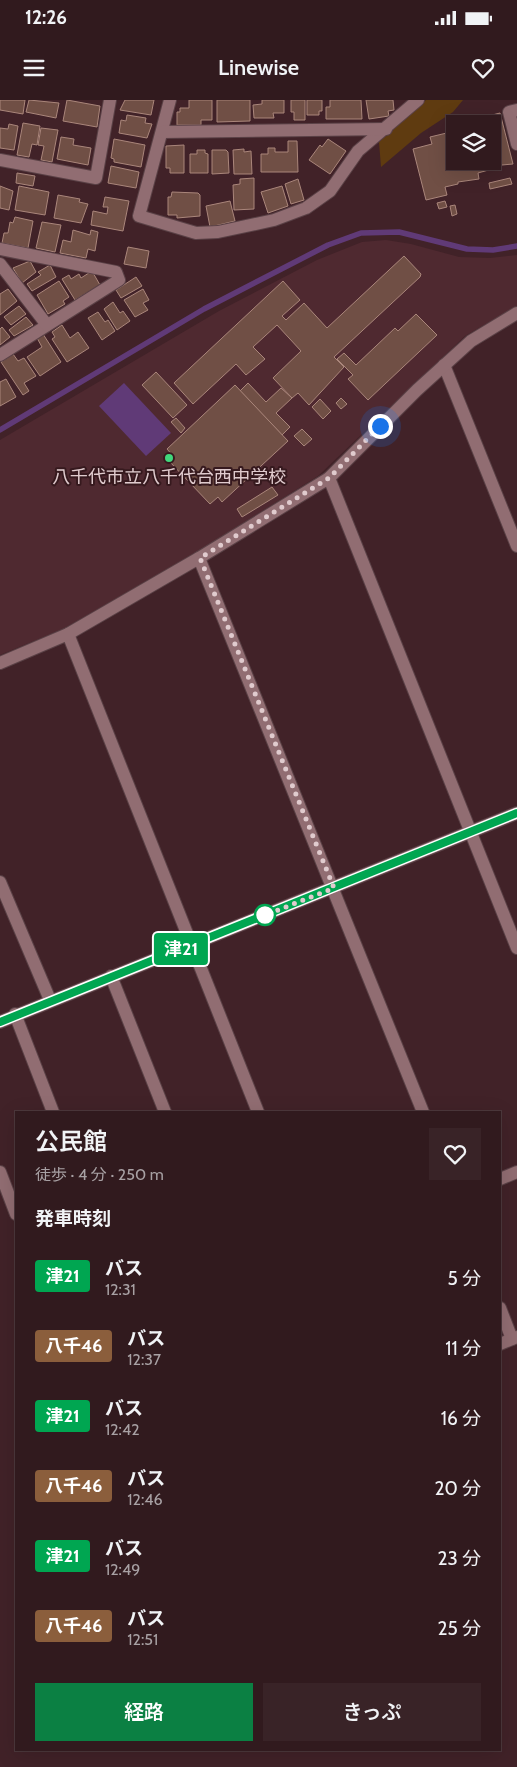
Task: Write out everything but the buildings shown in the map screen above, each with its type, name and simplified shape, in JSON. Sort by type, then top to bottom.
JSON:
[{"type":"street","points":[[0,160],[96,178],[110,100]]},
{"type":"street","points":[[170,100],[139,216],[196,233],[218,232],[274,220],[306,208],[330,191],[358,151],[418,100]]},
{"type":"street","points":[[517,110],[509,112],[517,144]]},
{"type":"street","points":[[162,132],[386,129]]},
{"type":"street","points":[[0,248],[116,272],[119,280],[0,355]]},
{"type":"street","points":[[0,264],[47,325]]},
{"type":"street","points":[[0,663],[68,634],[200,558],[329,478],[471,340],[517,313]]},
{"type":"street","points":[[444,365],[517,546]]},
{"type":"street","points":[[329,478],[517,948]]},
{"type":"street","points":[[200,558],[423,1111]]},
{"type":"street","points":[[68,634],[258,1111]]},
{"type":"street","points":[[0,1022],[15,1014],[334,888],[517,813]]},
{"type":"street","points":[[0,882],[50,1000]]},
{"type":"street","points":[[111,976],[165,1111]]},
{"type":"street","points":[[15,1014],[53,1111]]},
{"type":"street","points":[[0,1172],[15,1211]]},
{"type":"street","points":[[501,1179],[517,1172]]},
{"type":"street","points":[[501,1310],[515,1338],[501,1344]]},
{"type":"shaded area","points":[[426,100],[463,100],[453,112],[421,133],[381,167],[379,142]]},
{"type":"shaded area","name":"八千代市立八千代台西中学校","points":[[386,240],[411,244],[459,257],[490,258],[517,255],[517,306],[465,336],[318,476],[197,552],[65,628],[0,655],[0,440],[219,311],[317,260],[362,242]]},
{"type":"shaded area","points":[[124,383],[171,433],[146,456],[99,406]]},
{"type":"waterway","points":[[0,430],[204,309],[328,245],[361,233],[399,232],[467,249],[493,250],[517,246]]},
{"type":"bus line","name":"津21","points":[[0,1022],[15,1014],[334,888],[517,813]]},
{"type":"place","name":"八千代市立八千代台西中学校","points":[[169,458]]},
{"type":"route","points":[[265,915],[263,916],[334,888],[200,558],[329,478],[380,426]]}]
